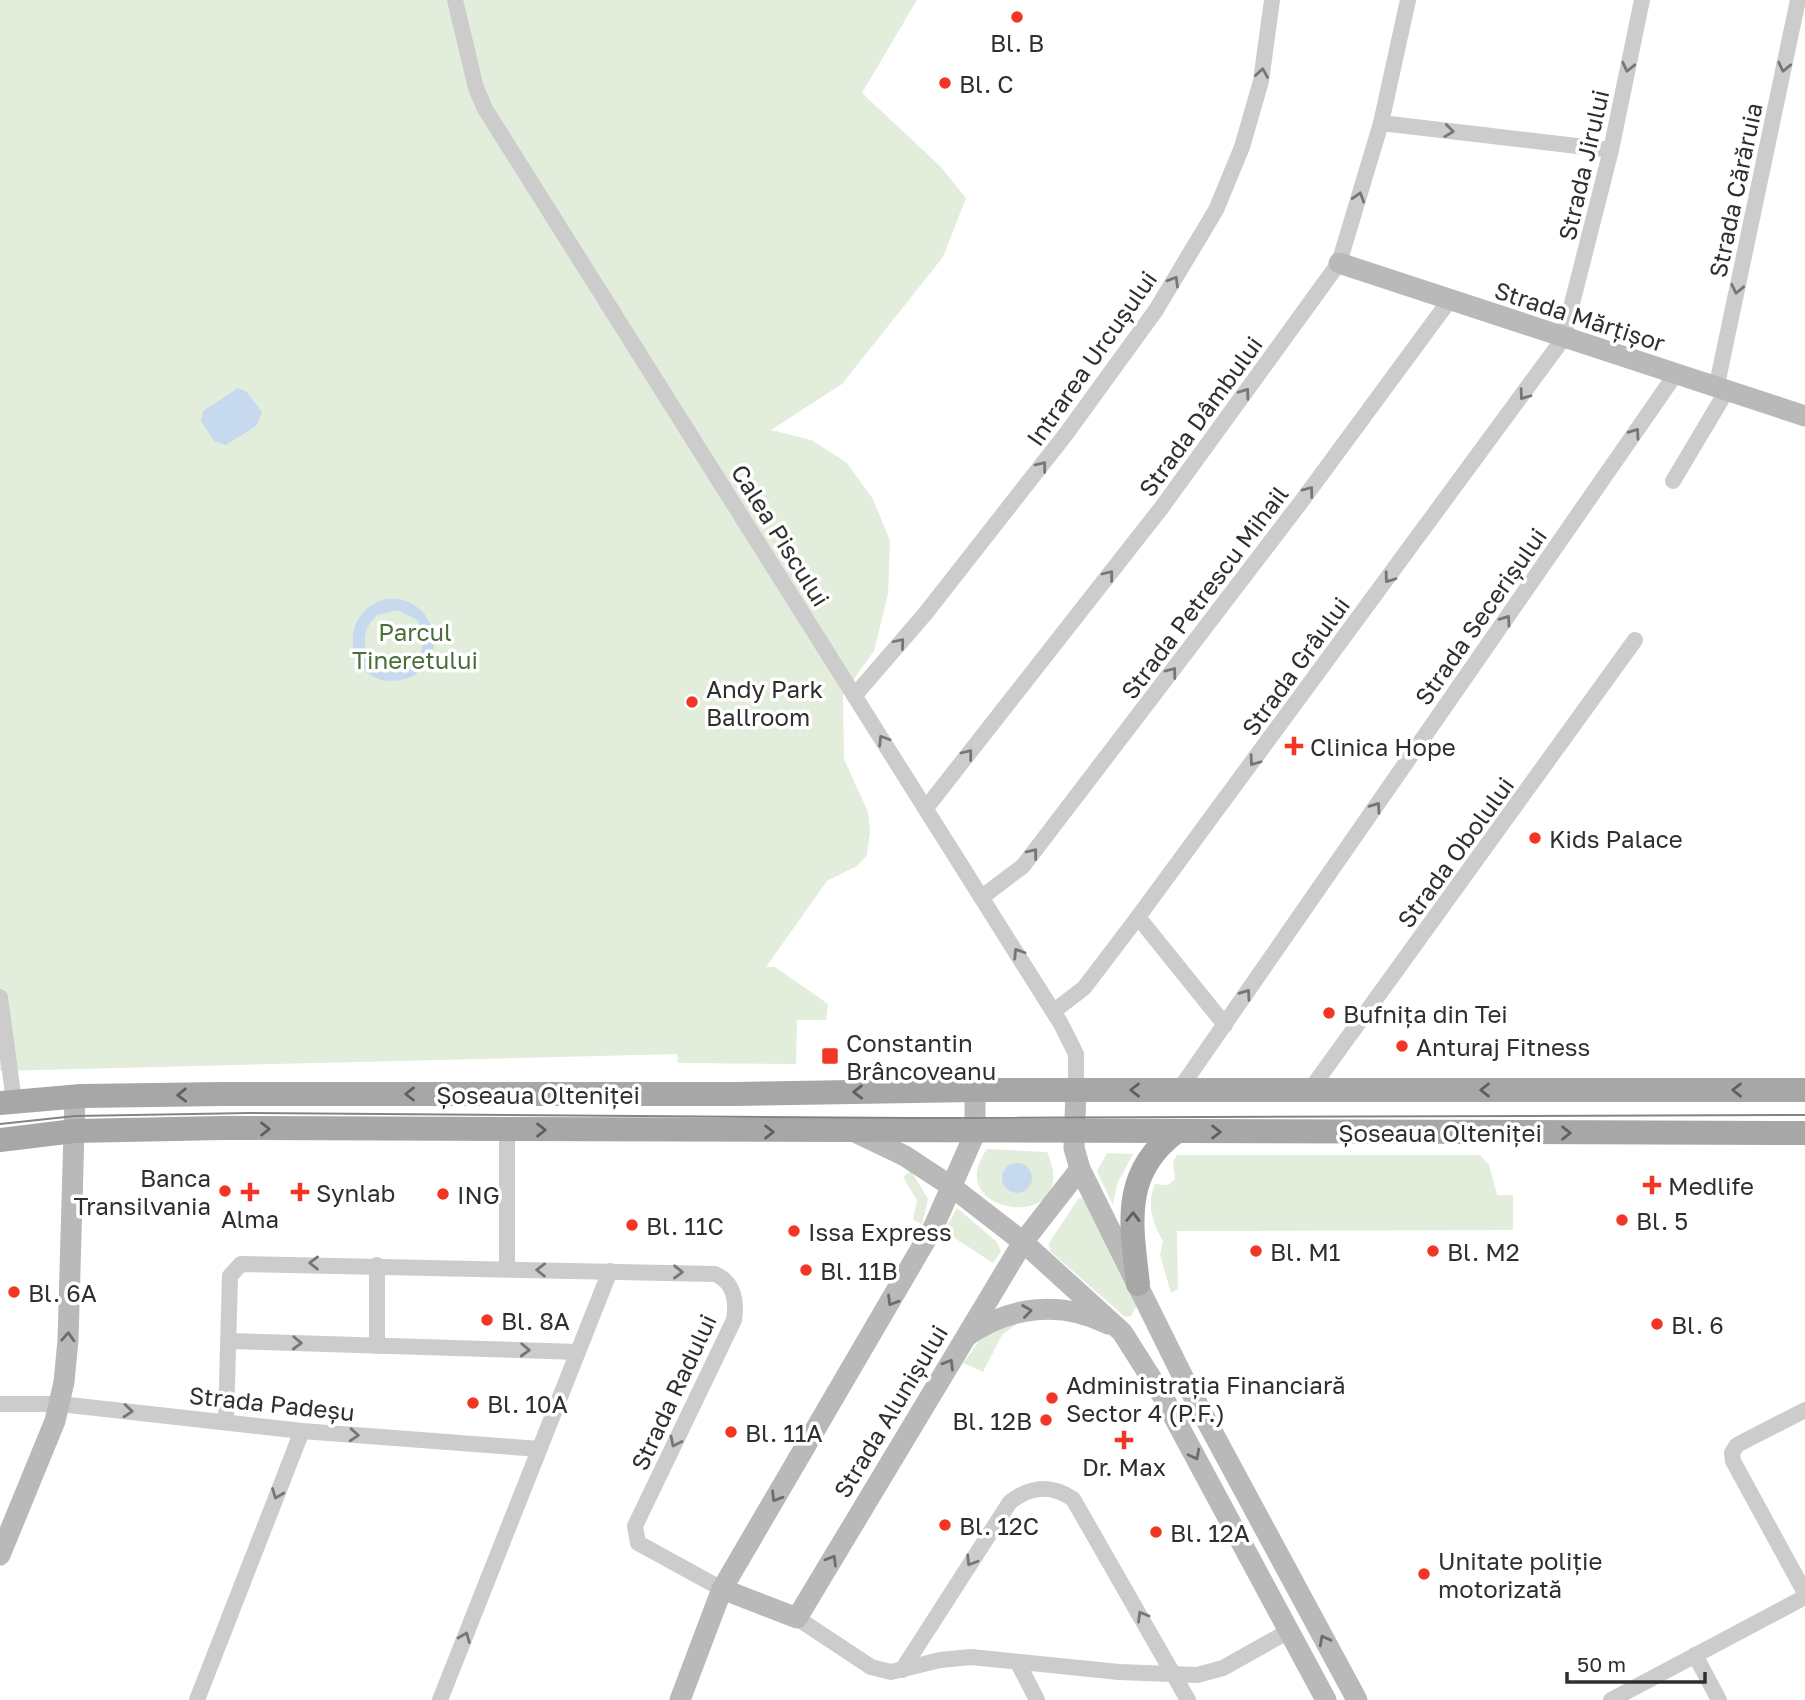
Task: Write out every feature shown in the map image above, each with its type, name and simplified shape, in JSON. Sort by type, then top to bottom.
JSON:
[{"type":"main road","name":"Șoseaua Olteniței","points":[[7,1102],[75,1097],[975,1090],[1805,1090]]},
{"type":"main road","name":"Șoseaua Olteniței","points":[[0,1140],[74,1131],[1805,1133]]},
{"type":"main road","points":[[1138,1284],[1132,1222],[1134,1193],[1138,1178],[1153,1151],[1176,1132]]},
{"type":"street","name":"Calea Piscului","points":[[455,0],[477,88],[485,109],[1054,1011],[1073,1045],[1077,1065],[1076,1090]]},
{"type":"street","name":"Intrarea Urcușului","points":[[855,695],[925,614],[1066,434],[1156,310],[1216,210],[1242,147],[1261,81],[1272,0]]},
{"type":"street","name":"Strada Dâmbului","points":[[926,808],[1162,507],[1339,263],[1381,123],[1408,0]]},
{"type":"street","name":"Strada Jirului","points":[[1563,339],[1611,150],[1642,0]]},
{"type":"street","name":"Strada Cărăruia","points":[[1673,481],[1721,390],[1798,0]]},
{"type":"street","points":[[1381,123],[1611,150]]},
{"type":"street","name":"Strada Mărțișor","points":[[1339,263],[1563,339],[1805,416]]},
{"type":"street","name":"Strada Petrescu Mihail","points":[[982,897],[1018,872],[1039,846],[1449,301]]},
{"type":"street","name":"Strada Grâului","points":[[1054,1011],[1084,988],[1138,917],[1563,339]]},
{"type":"street","name":"Strada Secerișului","points":[[1179,1090],[1675,375]]},
{"type":"street","name":"Strada Obolului","points":[[1310,1090],[1635,640]]},
{"type":"street","points":[[1138,917],[1225,1025]]},
{"type":"street","points":[[0,997],[7,1102]]},
{"type":"street","points":[[680,1700],[722,1589],[926,1242],[975,1133],[975,1090]]},
{"type":"street","points":[[1076,1090],[1074,1132],[1080,1169],[1198,1406],[1357,1700]]},
{"type":"street","points":[[0,1555],[60,1404],[68,1340],[75,1097]]},
{"type":"street","points":[[507,1130],[507,1269]]},
{"type":"street","points":[[855,1132],[905,1156],[952,1187],[1023,1242],[1122,1332],[1162,1395],[1326,1700]]},
{"type":"street","name":"Strada Alunișului","points":[[797,1618],[1023,1242],[1080,1169]]},
{"type":"street","name":"Strada Radului","points":[[229,1341],[230,1276],[235,1267],[250,1262],[715,1274],[727,1281],[734,1295],[734,1320],[635,1526],[634,1535],[638,1543],[722,1589]]},
{"type":"street","points":[[377,1265],[377,1346]]},
{"type":"street","points":[[440,1700],[610,1271]]},
{"type":"street","points":[[965,1337],[1004,1315],[1037,1309],[1086,1315],[1122,1332]]},
{"type":"street","points":[[226,1420],[229,1341],[578,1352]]},
{"type":"street","name":"Strada Padeșu","points":[[0,1404],[60,1404],[226,1420],[302,1431],[539,1449]]},
{"type":"street","points":[[1611,1700],[1805,1595],[1733,1461],[1732,1453],[1737,1445],[1805,1410]]},
{"type":"street","points":[[197,1700],[302,1431]]},
{"type":"street","points":[[902,1670],[1010,1502],[1032,1489],[1046,1488],[1073,1499],[1188,1700]]},
{"type":"street","points":[[722,1589],[797,1618],[881,1671],[902,1670],[954,1657],[990,1657],[1018,1663],[1176,1675],[1214,1672],[1289,1631]]},
{"type":"street","points":[[1695,1655],[1719,1700]]},
{"type":"street","points":[[1018,1663],[1037,1700]]},
{"type":"green space","name":"Parcul Tineretului","points":[[0,0],[917,0],[862,93],[940,166],[966,198],[943,257],[842,384],[771,430],[811,440],[846,462],[873,499],[890,541],[888,594],[874,651],[843,694],[844,759],[868,812],[870,832],[867,855],[857,866],[827,881],[766,967],[775,967],[828,1004],[826,1020],[797,1020],[796,1064],[678,1063],[677,1054],[0,1071]]},
{"type":"green space","points":[[987,1149],[1047,1152],[1053,1178],[1047,1196],[1032,1205],[1013,1207],[994,1202],[981,1190],[977,1172]]},
{"type":"green space","points":[[1107,1153],[1133,1154],[1117,1184],[1113,1205],[1097,1171]]},
{"type":"green space","points":[[1177,1155],[1480,1155],[1489,1165],[1497,1195],[1513,1195],[1513,1230],[1177,1231],[1178,1289],[1171,1293],[1160,1255],[1163,1241],[1154,1221],[1151,1199],[1155,1184],[1168,1185],[1175,1179],[1173,1162]]},
{"type":"green space","points":[[911,1171],[928,1199],[922,1224],[913,1220],[917,1200],[903,1177]]},
{"type":"green space","points":[[1081,1198],[1086,1200],[1137,1305],[1131,1316],[1125,1317],[1050,1251],[1049,1243]]},
{"type":"green space","points":[[957,1208],[997,1242],[1001,1251],[993,1263],[944,1231]]},
{"type":"green space","points":[[1018,1323],[1002,1335],[983,1372],[963,1363],[988,1329]]},
{"type":"water","points":[[238,388],[247,392],[262,412],[256,426],[226,445],[214,441],[201,421],[203,411]]},
{"type":"water","points":[[386,599],[404,600],[418,608],[428,619],[434,648],[428,662],[418,673],[401,680],[383,680],[369,674],[359,663],[353,634],[358,619],[369,607]],"holes":[[[398,610],[417,620],[422,629],[423,646],[415,660],[400,669],[390,670],[368,655],[365,647],[366,631],[377,615]]]},
{"type":"water","points":[[1017,1163],[1023,1164],[1031,1172],[1031,1184],[1023,1192],[1017,1193],[1011,1192],[1003,1184],[1002,1178],[1003,1172],[1011,1164]]},
{"type":"tram line","points":[[0,1124],[75,1116],[250,1113],[909,1118],[1805,1115]]},
{"type":"place","name":"Bl. B","points":[[1017,17]]},
{"type":"place","name":"Bl. C","points":[[945,83]]},
{"type":"place","name":"Andy Park Ballroom","points":[[692,702]]},
{"type":"place","name":"Clinica Hope","points":[[1294,746]]},
{"type":"place","name":"Kids Palace","points":[[1535,838]]},
{"type":"place","name":"Bufnița din Tei","points":[[1329,1013]]},
{"type":"place","name":"Anturaj Fitness","points":[[1402,1046]]},
{"type":"place","name":"Constantin Brâncoveanu","points":[[830,1056]]},
{"type":"place","name":"Medlife","points":[[1652,1185]]},
{"type":"place","name":"Banca Transilvania","points":[[225,1191]]},
{"type":"place","name":"Alma","points":[[250,1192]]},
{"type":"place","name":"Synlab","points":[[300,1192]]},
{"type":"place","name":"ING","points":[[443,1194]]},
{"type":"place","name":"Bl. 5","points":[[1622,1220]]},
{"type":"place","name":"Bl. 11C","points":[[632,1225]]},
{"type":"place","name":"Issa Express","points":[[794,1231]]},
{"type":"place","name":"Bl. M1","points":[[1256,1251]]},
{"type":"place","name":"Bl. M2","points":[[1433,1251]]},
{"type":"place","name":"Bl. 11B","points":[[806,1270]]},
{"type":"place","name":"Bl. 6A","points":[[14,1292]]},
{"type":"place","name":"Bl. 8A","points":[[487,1320]]},
{"type":"place","name":"Bl. 6","points":[[1657,1324]]},
{"type":"place","name":"Administrația Financiară Sector 4 (P.F.)","points":[[1052,1398]]},
{"type":"place","name":"Bl. 10A","points":[[473,1403]]},
{"type":"place","name":"Bl. 12B","points":[[1046,1420]]},
{"type":"place","name":"Bl. 11A","points":[[731,1432]]},
{"type":"place","name":"Dr. Max","points":[[1124,1440]]},
{"type":"place","name":"Bl. 12C","points":[[945,1525]]},
{"type":"place","name":"Bl. 12A","points":[[1156,1532]]},
{"type":"place","name":"Unitate poliție motorizată","points":[[1424,1574]]}]
